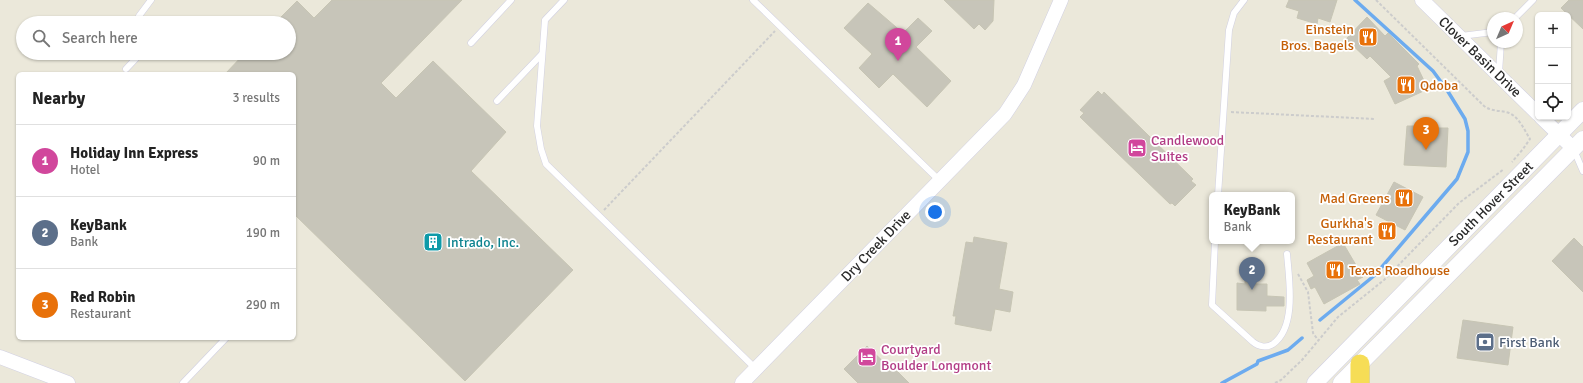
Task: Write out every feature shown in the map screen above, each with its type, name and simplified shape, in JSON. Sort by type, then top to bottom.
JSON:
[{"type":"highway","points":[[1360,364],[1360,383]]},
{"type":"main road","name":"South Hover Street","points":[[1315,383],[1583,110]]},
{"type":"main road","name":"South Hover Street","points":[[1341,383],[1580,147]]},
{"type":"street","name":"Dry Creek Drive","points":[[742,383],[1005,114],[1019,94],[1061,0]]},
{"type":"street","name":"Clover Basin Drive","points":[[1422,0],[1535,111]]},
{"type":"street","points":[[1544,120],[1559,134],[1580,147]]},
{"type":"street","points":[[0,357],[68,383]]},
{"type":"lane","points":[[139,16],[151,0]]},
{"type":"lane","points":[[471,43],[511,0]]},
{"type":"lane","points":[[564,0],[545,20],[537,112],[538,134],[542,154],[552,171],[756,369]]},
{"type":"lane","points":[[753,0],[940,181]]},
{"type":"lane","points":[[1218,192],[1229,30],[1234,13],[1244,0]]},
{"type":"lane","points":[[1521,12],[1533,0]]},
{"type":"lane","points":[[1459,36],[1487,33]]},
{"type":"lane","points":[[1499,74],[1501,48]]},
{"type":"lane","points":[[497,101],[542,54]]},
{"type":"lane","points":[[126,69],[134,60]]},
{"type":"lane","points":[[1580,147],[1583,170]]},
{"type":"lane","points":[[1215,244],[1212,304],[1253,342],[1261,346],[1269,346],[1277,341],[1286,325],[1290,294],[1287,254]]},
{"type":"lane","points":[[183,383],[224,340]]},
{"type":"path","points":[[1376,0],[1484,106],[1491,110],[1511,114],[1523,127],[1530,139],[1510,164]]},
{"type":"path","points":[[599,216],[780,26]]},
{"type":"path","points":[[1224,112],[1375,119]]},
{"type":"path","points":[[1275,383],[1289,373],[1338,317],[1384,280],[1459,203],[1505,168]]},
{"type":"path","points":[[1287,254],[1308,291],[1313,334],[1318,340]]},
{"type":"building","name":"Intrado, Inc.","points":[[332,0],[462,0],[381,83],[396,98],[433,61],[506,132],[471,171],[573,270],[465,381],[296,216],[296,72],[227,72],[238,60],[296,60],[296,16],[282,16],[297,1],[314,18]]},
{"type":"building","points":[[944,0],[994,0],[993,21],[985,30],[979,24],[974,29]]},
{"type":"building","points":[[1289,0],[1337,0],[1330,22],[1318,18],[1317,24],[1297,18],[1299,11],[1286,7]]},
{"type":"building","points":[[1569,0],[1583,0],[1583,29],[1571,18],[1571,12],[1565,12],[1561,8]]},
{"type":"building","points":[[868,3],[903,33],[918,18],[932,31],[916,47],[951,81],[927,107],[893,74],[879,88],[859,68],[872,54],[844,28]]},
{"type":"building","points":[[1367,17],[1385,36],[1388,33],[1419,64],[1417,66],[1428,89],[1395,104],[1384,81],[1391,77],[1370,56],[1367,59],[1346,39]]},
{"type":"building","name":"Candlewood Suites","points":[[1098,91],[1102,95],[1104,92],[1193,179],[1191,181],[1196,185],[1175,206],[1172,203],[1170,204],[1080,117],[1084,113],[1080,110]]},
{"type":"building","points":[[1420,121],[1436,122],[1436,128],[1448,128],[1446,167],[1404,165],[1407,126],[1420,126]]},
{"type":"building","points":[[1394,182],[1423,197],[1405,230],[1376,215]]},
{"type":"building","points":[[974,237],[1007,243],[999,289],[1013,292],[1010,312],[995,309],[991,331],[955,324],[956,316],[953,316],[966,242],[973,243]]},
{"type":"building","points":[[1574,238],[1583,247],[1583,292],[1552,261]]},
{"type":"building","name":"Texas Roadhouse","points":[[1343,243],[1363,277],[1357,280],[1360,284],[1324,304],[1315,287],[1311,289],[1307,280],[1314,276],[1307,263]]},
{"type":"building","points":[[1245,279],[1256,280],[1256,284],[1267,284],[1267,296],[1284,297],[1284,306],[1266,306],[1266,311],[1237,310],[1237,283],[1245,284]]},
{"type":"building","name":"First Bank","points":[[1463,320],[1513,327],[1508,365],[1457,358]]},
{"type":"building","name":"Courtyard Boulder Longmont","points":[[867,346],[894,372],[896,370],[909,383],[858,383],[844,369]]},
{"type":"waterway","points":[[1320,320],[1375,275],[1457,179],[1468,152],[1468,131],[1465,119],[1433,71],[1355,0]]},
{"type":"waterway","points":[[1222,383],[1257,364],[1258,361],[1288,350],[1302,338]]},
{"type":"place","name":"Einstein Bros. Bagels","points":[[1368,37]]},
{"type":"place","name":"Holiday Inn Express","points":[[898,61]]},
{"type":"place","name":"Qdoba","points":[[1406,85]]},
{"type":"place","name":"Candlewood Suites","points":[[1137,148]]},
{"type":"place","name":"Red Robin","points":[[1426,150]]},
{"type":"place","name":"Mad Greens","points":[[1404,198]]},
{"type":"place","name":"Gurkha's Restaurant","points":[[1387,231]]},
{"type":"place","name":"Intrado, Inc.","points":[[433,242]]},
{"type":"place","name":"Texas Roadhouse","points":[[1335,270]]},
{"type":"place","name":"KeyBank","points":[[1252,290]]},
{"type":"place","name":"First Bank","points":[[1485,342]]},
{"type":"place","name":"Courtyard Boulder Longmont","points":[[867,357]]}]
